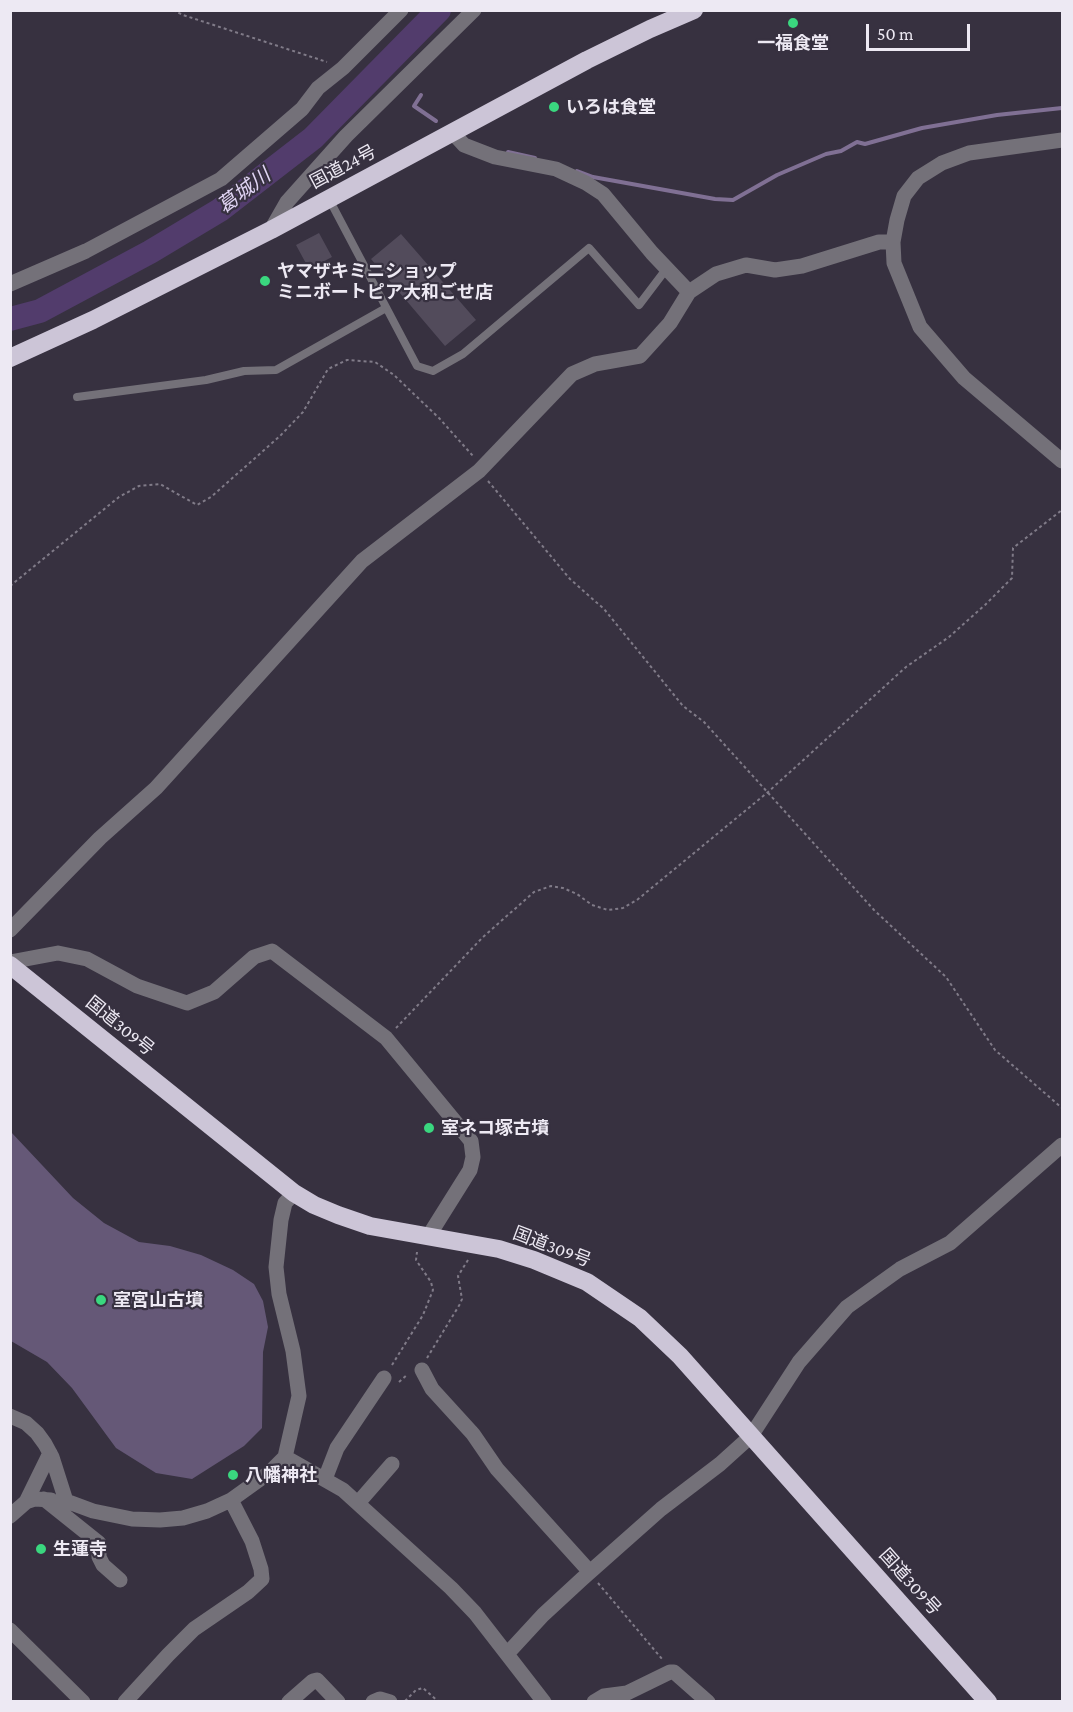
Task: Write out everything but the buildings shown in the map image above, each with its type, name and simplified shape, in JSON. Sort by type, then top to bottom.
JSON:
[{"type":"highway","name":"国道24号","points":[[10,358],[110,311],[271,230],[587,60],[694,10]]},
{"type":"highway","name":"国道309号","points":[[10,963],[294,1192],[338,1215],[370,1226],[508,1252],[566,1272],[614,1299],[659,1335],[988,1701]]},
{"type":"street","points":[[10,284],[87,251],[221,179],[302,109],[318,88],[343,68],[401,10]]},
{"type":"street","points":[[271,230],[287,202],[346,136],[474,10]]},
{"type":"street","points":[[453,133],[464,145],[495,157],[556,169],[603,194],[689,292]]},
{"type":"street","points":[[1062,140],[969,153],[942,163],[918,178],[904,196],[893,242],[894,263],[920,327],[964,378],[1062,462]]},
{"type":"street","points":[[10,930],[100,838],[156,788],[362,561],[479,471],[572,374],[595,364],[640,356],[670,323],[689,292],[716,274],[746,265],[775,270],[802,266],[879,242],[893,242]]},
{"type":"street","points":[[10,963],[58,953],[87,959],[137,986],[187,1003],[214,992],[254,957],[272,951],[386,1038],[471,1141],[473,1156],[470,1170],[424,1236]]},
{"type":"street","points":[[507,1654],[543,1615],[590,1572],[661,1509],[720,1464],[751,1436],[799,1362],[847,1307],[900,1269],[950,1243],[1062,1145]]},
{"type":"street","points":[[26,1502],[44,1499],[66,1501],[93,1511],[132,1520],[183,1518],[207,1511],[231,1500],[270,1472],[285,1457],[299,1396],[293,1351],[279,1294],[276,1267],[285,1203],[294,1192]]},
{"type":"street","points":[[422,1370],[432,1389],[473,1434],[497,1469],[590,1572]]},
{"type":"street","points":[[325,1479],[343,1438],[384,1378]]},
{"type":"street","points":[[10,1416],[26,1423],[37,1432],[50,1453],[66,1501]]},
{"type":"street","points":[[10,1516],[26,1502],[50,1453]]},
{"type":"street","points":[[285,1457],[344,1490],[451,1587],[475,1613],[544,1701]]},
{"type":"street","points":[[358,1503],[392,1464]]},
{"type":"street","points":[[44,1499],[99,1543],[99,1557],[103,1565],[120,1580]]},
{"type":"street","points":[[125,1701],[194,1629],[248,1592],[262,1579],[252,1541],[231,1500]]},
{"type":"street","points":[[10,1630],[83,1701]]},
{"type":"street","points":[[594,1701],[604,1696],[627,1693],[665,1673],[674,1672],[708,1701]]},
{"type":"street","points":[[289,1701],[308,1684],[317,1680],[338,1701]]},
{"type":"street","points":[[373,1701],[380,1699],[390,1701]]},
{"type":"lane","points":[[329,199],[417,366],[433,371],[463,354],[589,248],[639,305],[667,268]]},
{"type":"lane","points":[[77,397],[206,380],[244,371],[276,370],[386,308]]},
{"type":"path","points":[[173,10],[343,68]]},
{"type":"path","points":[[10,586],[119,497],[139,486],[160,484],[197,504],[210,497],[280,436],[303,412],[328,369],[347,360],[375,362],[394,375],[472,452],[479,471],[570,579],[604,609],[683,706],[704,722],[874,910],[946,977],[995,1050],[1062,1108]]},
{"type":"path","points":[[386,1038],[483,937],[534,892],[551,886],[577,894],[592,905],[608,910],[623,908],[637,900],[768,792],[906,667],[949,637],[985,605],[1012,578],[1013,548],[1062,510]]},
{"type":"path","points":[[384,1378],[423,1315],[433,1290],[431,1282],[416,1260],[424,1236]]},
{"type":"path","points":[[422,1370],[460,1304],[462,1299],[458,1276],[479,1246]]},
{"type":"path","points":[[590,1572],[674,1672]]},
{"type":"path","points":[[405,1701],[416,1690],[423,1688],[439,1701]]},
{"type":"shaded area","points":[[11,1132],[73,1198],[104,1223],[139,1242],[170,1246],[201,1255],[233,1270],[254,1284],[263,1301],[268,1327],[263,1352],[262,1428],[244,1446],[192,1479],[156,1473],[116,1448],[72,1388],[47,1362],[11,1341]]},
{"type":"waterway","name":"葛城川","points":[[10,319],[40,311],[150,252],[220,210],[313,138],[439,10]]},
{"type":"waterway","points":[[421,95],[414,106],[436,121]]},
{"type":"waterway","points":[[577,171],[593,177],[715,199],[733,200],[777,175],[826,154],[841,151],[857,142],[865,144],[922,128],[997,115],[1062,108]]},
{"type":"waterway","points":[[508,152],[535,158]]},
{"type":"place","name":"一福食堂","points":[[793,23]]},
{"type":"place","name":"いろは食堂","points":[[554,107]]},
{"type":"place","name":"ヤマザキミニショップ ミニボートピア大和ごせ店","points":[[265,281]]},
{"type":"place","name":"室ネコ塚古墳","points":[[429,1128]]},
{"type":"place","name":"室宮山古墳","points":[[101,1300]]},
{"type":"place","name":"八幡神社","points":[[233,1475]]},
{"type":"place","name":"生蓮寺","points":[[41,1549]]}]
